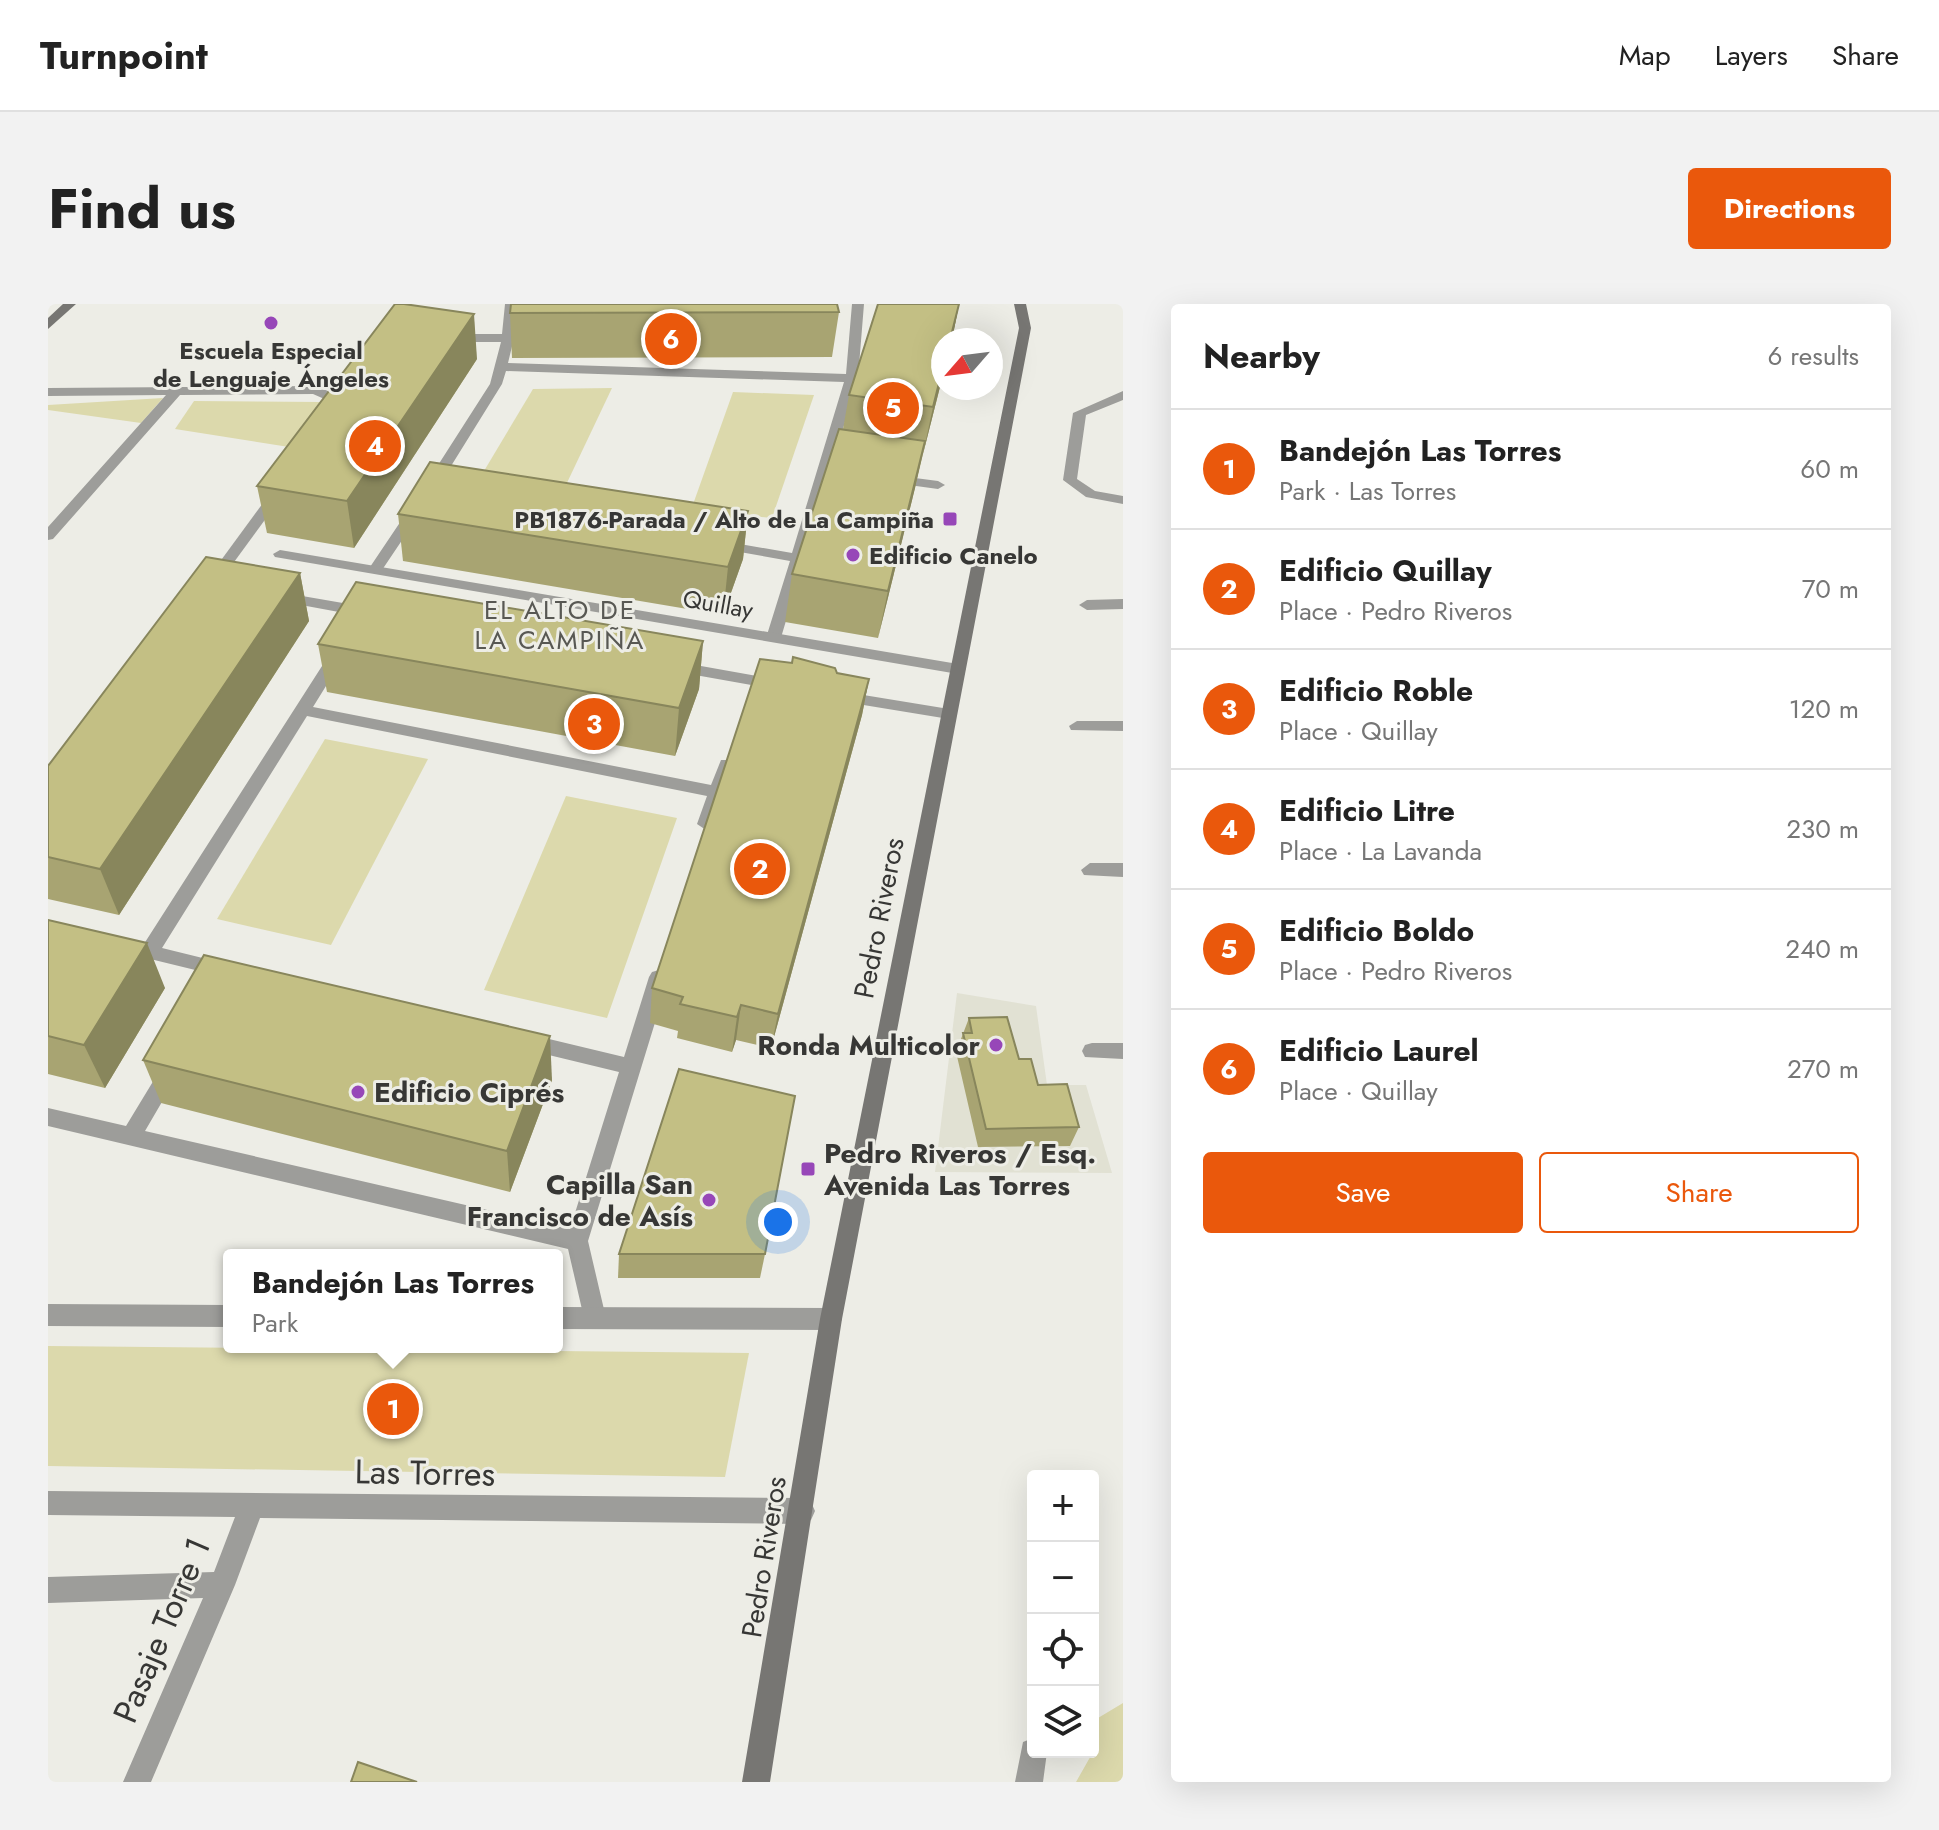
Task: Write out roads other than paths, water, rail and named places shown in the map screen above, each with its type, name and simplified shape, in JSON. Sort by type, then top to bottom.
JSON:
[{"type":"street","points":[[48,325],[70,304]]},
{"type":"street","points":[[375,570],[436,494],[496,384],[503,367],[511,304]]},
{"type":"street","points":[[774,638],[796,558],[832,471],[852,378],[858,304]]},
{"type":"street","name":"Pedro Riveros","points":[[756,1782],[831,1319],[1025,328],[1020,304]]},
{"type":"street","points":[[429,338],[508,338]]},
{"type":"street","points":[[503,367],[852,378]]},
{"type":"street","points":[[48,392],[315,390],[336,399],[336,412],[327,425]]},
{"type":"street","points":[[48,536],[176,392]]},
{"type":"street","points":[[1123,395],[1080,413],[1070,480],[1091,494],[1123,500]]},
{"type":"street","points":[[206,591],[290,476]]},
{"type":"street","points":[[881,478],[938,485]]},
{"type":"street","points":[[704,541],[796,558]]},
{"type":"street","name":"Quillay","points":[[280,554],[958,669]]},
{"type":"street","points":[[232,977],[149,952],[302,710],[362,622],[263,594]]},
{"type":"street","points":[[1087,605],[1123,604]]},
{"type":"street","points":[[663,665],[755,688],[801,689]]},
{"type":"street","points":[[829,694],[949,714]]},
{"type":"street","points":[[302,710],[716,792]]},
{"type":"street","points":[[1077,726],[1123,726]]},
{"type":"street","points":[[702,837],[732,750]]},
{"type":"street","points":[[1090,870],[1123,870]]},
{"type":"street","points":[[595,1318],[577,1241],[665,959]]},
{"type":"street","points":[[509,1038],[633,1067]]},
{"type":"street","points":[[1092,1051],[1123,1051]]},
{"type":"street","points":[[131,1136],[180,1054]]},
{"type":"street","points":[[48,1117],[577,1241]]},
{"type":"street","points":[[48,1315],[223,1316]]},
{"type":"street","points":[[563,1318],[831,1319]]},
{"type":"street","name":"Las Torres","points":[[48,1503],[802,1511]]},
{"type":"street","name":"Pasaje Torre 1","points":[[137,1782],[222,1585],[252,1505]]},
{"type":"street","points":[[48,1590],[222,1585]]},
{"type":"street","points":[[1029,1782],[1032,1758]]},
{"type":"place","name":"Escuela Especial de Lenguaje Ángeles","points":[[271,323]]},
{"type":"place","name":"Edificio Laurel","points":[[671,339]]},
{"type":"place","name":"Edificio Boldo","points":[[893,408]]},
{"type":"place","name":"Edificio Litre","points":[[375,446]]},
{"type":"place","name":"PB1876-Parada / Alto de La Campiña","points":[[950,519]]},
{"type":"place","name":"Edificio Canelo","points":[[853,555]]},
{"type":"place","name":"Edificio Roble","points":[[594,724]]},
{"type":"place","name":"Edificio Quillay","points":[[760,869]]},
{"type":"place","name":"Ronda Multicolor","points":[[996,1045]]},
{"type":"place","name":"Edificio Ciprés","points":[[358,1092]]},
{"type":"place","name":"Pedro Riveros / Esq. Avenida Las Torres","points":[[808,1169]]},
{"type":"place","name":"Capilla San Francisco de Asís","points":[[709,1200]]},
{"type":"place","name":"Bandejón Las Torres","points":[[393,1409]]},
{"type":"district","name":"EL ALTO DE LA CAMPIÑA","points":[[560,625]]}]
